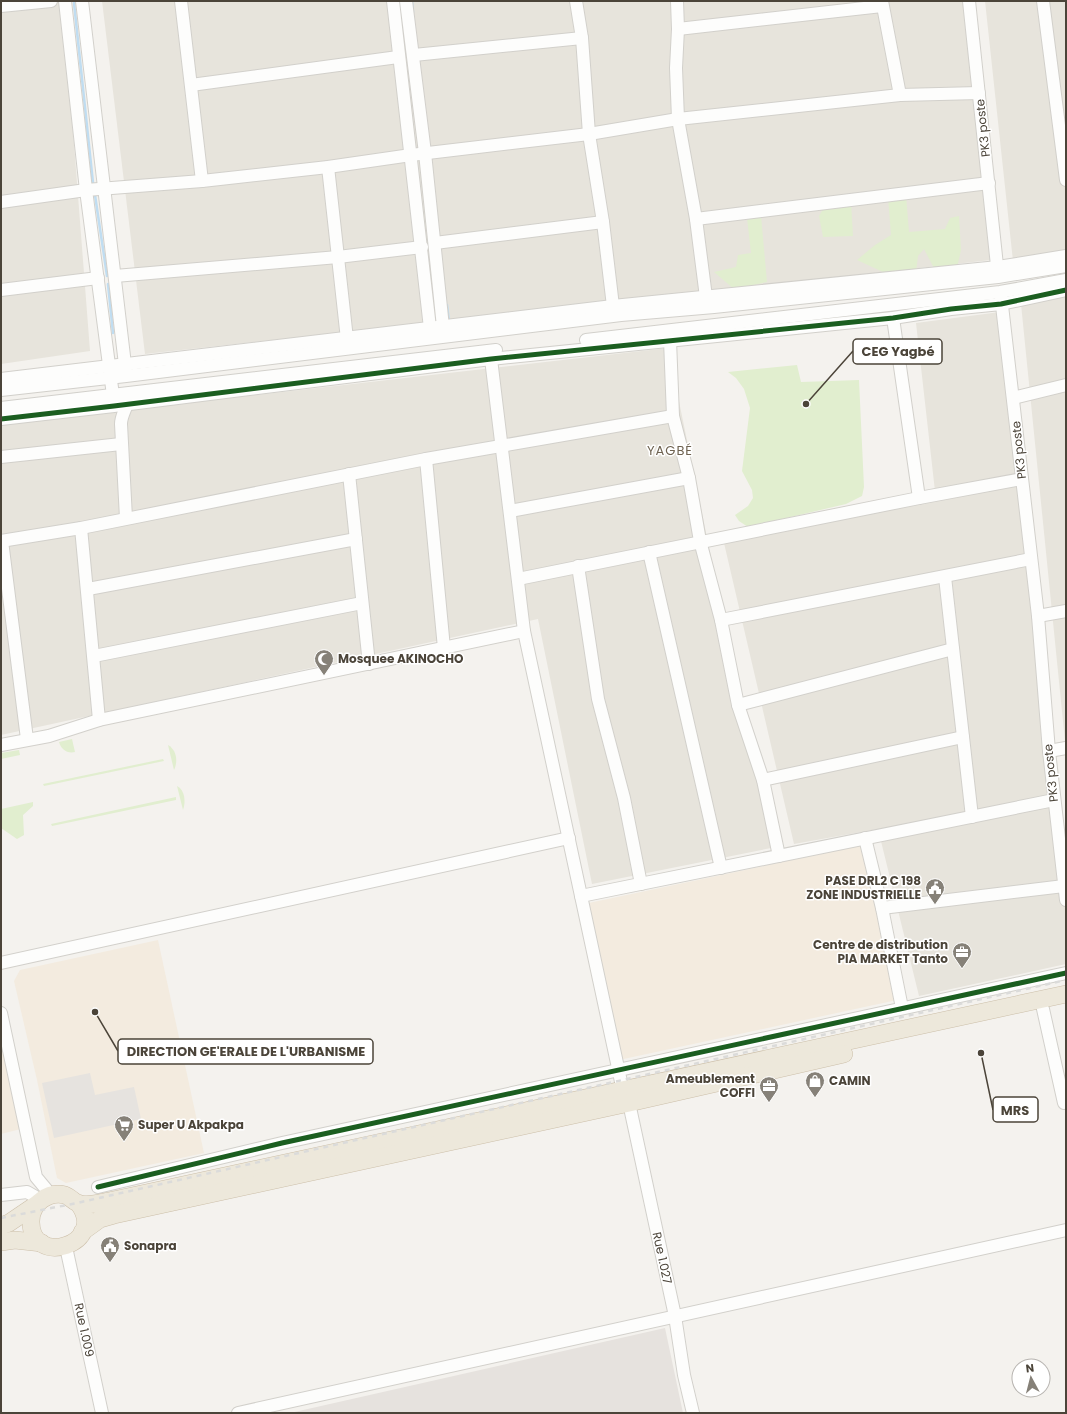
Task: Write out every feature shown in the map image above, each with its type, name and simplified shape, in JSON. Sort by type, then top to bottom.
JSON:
[{"type":"highway","points":[[1,1242],[15,1240],[42,1243],[54,1248],[66,1247],[76,1241],[82,1232],[100,1218],[1066,994]]},
{"type":"highway","points":[[1,1226],[9,1223],[43,1200],[67,1196],[78,1203],[87,1204],[109,1202],[626,1097],[1066,1005]]},
{"type":"highway","points":[[42,1243],[36,1237],[31,1227],[31,1215],[43,1200]]},
{"type":"highway","points":[[78,1203],[84,1217],[82,1232]]},
{"type":"street","points":[[1,6],[51,1]]},
{"type":"street","points":[[66,1],[86,190],[121,444],[126,518]]},
{"type":"street","points":[[82,1],[106,189],[128,399]]},
{"type":"street","points":[[181,1],[202,181]]},
{"type":"street","points":[[392,1],[398,58],[412,155],[430,328]]},
{"type":"street","points":[[406,1],[414,55],[443,327]]},
{"type":"street","points":[[576,1],[582,38],[589,134],[603,222],[613,306]]},
{"type":"street","points":[[677,1],[678,29],[676,68],[678,119],[696,219],[706,297]]},
{"type":"street","name":"PK3 poste","points":[[969,1],[998,272],[1032,559],[1049,751],[1066,900]]},
{"type":"street","points":[[1043,1],[1066,180]]},
{"type":"street","points":[[678,29],[882,4],[900,95]]},
{"type":"street","points":[[414,55],[582,38]]},
{"type":"street","points":[[191,85],[398,58]]},
{"type":"street","points":[[1,202],[86,190],[202,181],[328,167],[425,153],[589,134],[678,119],[900,95],[979,92]]},
{"type":"street","points":[[328,167],[347,339]]},
{"type":"street","points":[[696,219],[989,183]]},
{"type":"street","points":[[435,243],[603,222]]},
{"type":"street","points":[[115,276],[338,257],[422,247]]},
{"type":"street","points":[[1,379],[126,371],[340,349],[621,315],[714,307],[998,272],[1066,256]]},
{"type":"street","points":[[126,371],[264,347],[347,339],[613,306],[1066,266]]},
{"type":"street","points":[[1,290],[98,278]]},
{"type":"street","points":[[128,399],[670,340],[893,318],[950,309],[1001,298],[1066,280]]},
{"type":"street","points":[[1,418],[116,406],[128,399],[434,357],[1066,290]]},
{"type":"street","points":[[893,318],[919,498]]},
{"type":"street","points":[[670,340],[673,416],[690,478],[700,541],[721,620],[738,705],[764,780],[779,856]]},
{"type":"street","name":"Rue 1.027","points":[[491,359],[524,631],[619,1070],[675,1316],[684,1375],[693,1413]]},
{"type":"street","points":[[1,390],[110,372]]},
{"type":"street","points":[[1013,398],[1066,385]]},
{"type":"street","points":[[1,408],[116,406]]},
{"type":"street","points":[[27,738],[1,541],[81,528],[426,459],[673,416]]},
{"type":"street","points":[[1,457],[121,444]]},
{"type":"street","points":[[426,459],[444,648]]},
{"type":"street","points":[[349,474],[369,664]]},
{"type":"street","points":[[510,511],[690,478]]},
{"type":"street","points":[[518,579],[700,541],[1022,479]]},
{"type":"street","points":[[81,528],[88,589],[99,720]]},
{"type":"street","points":[[88,589],[356,539]]},
{"type":"street","points":[[649,552],[721,868]]},
{"type":"street","points":[[721,620],[1032,559]]},
{"type":"street","points":[[578,566],[598,699],[624,798],[641,884]]},
{"type":"street","points":[[945,577],[972,817]]},
{"type":"street","points":[[94,656],[362,603]]},
{"type":"street","points":[[1038,616],[1066,611]]},
{"type":"street","points":[[1,745],[27,738],[49,736],[99,720],[524,631]]},
{"type":"street","points":[[738,705],[953,649]]},
{"type":"street","points":[[764,780],[963,737]]},
{"type":"street","points":[[1049,751],[1066,748]]},
{"type":"street","points":[[581,896],[1054,800]]},
{"type":"street","points":[[1,963],[569,838]]},
{"type":"street","points":[[865,838],[882,908],[902,1008]]},
{"type":"street","points":[[882,908],[1064,886]]},
{"type":"street","points":[[98,1187],[282,1143],[1066,973]]},
{"type":"street","points":[[1043,1009],[1064,1103]]},
{"type":"street","points":[[1,1013],[36,1177],[43,1200]]},
{"type":"street","points":[[1,1196],[27,1192],[43,1200]]},
{"type":"street","points":[[238,1413],[1066,1230]]},
{"type":"street","name":"Rue 1.009","points":[[66,1247],[102,1413]]},
{"type":"shaded area","points":[[1,1],[63,1],[90,351],[1,364]]},
{"type":"shaded area","points":[[102,1],[970,1],[1000,259],[145,354]]},
{"type":"shaded area","points":[[985,1],[1066,1],[1066,252],[1013,261]]},
{"type":"shaded area","points":[[1066,297],[1066,741],[1065,741],[1021,304]]},
{"type":"shaded area","points":[[1000,312],[1066,913],[1066,964],[919,996],[878,829],[794,844],[724,543],[936,500],[916,323]]},
{"type":"shaded area","points":[[668,348],[771,848],[592,884],[538,619],[1,735],[1,424]]},
{"type":"shaded area","points":[[863,845],[897,1000],[619,1060],[584,904]]},
{"type":"shaded area","points":[[158,940],[204,1153],[66,1183],[57,1178],[37,1080],[14,981],[20,970]]},
{"type":"shaded area","points":[[1,1035],[21,1129],[1,1134]]},
{"type":"shaded area","points":[[90,1073],[95,1095],[134,1087],[141,1119],[54,1138],[42,1083]]},
{"type":"shaded area","points":[[665,1328],[683,1413],[290,1413]]},
{"type":"green space","points":[[906,195],[909,232],[945,229],[950,218],[959,216],[961,250],[957,268],[935,270],[924,249],[918,256],[916,272],[883,272],[857,260],[875,245],[891,235],[888,197]]},
{"type":"green space","points":[[851,202],[853,236],[823,237],[819,216],[826,204]]},
{"type":"green space","points":[[761,216],[767,282],[734,289],[714,272],[736,267],[738,255],[751,253],[747,218]]},
{"type":"green space","points":[[797,365],[801,382],[859,380],[864,487],[862,496],[846,504],[748,527],[739,521],[735,515],[748,506],[753,498],[752,490],[742,471],[750,408],[744,389],[736,378],[728,372]]},
{"type":"green space","points":[[72,739],[75,752],[67,752],[61,747],[59,742]]},
{"type":"green space","points":[[168,745],[171,747],[176,756],[174,770]]},
{"type":"green space","points":[[19,750],[20,755],[1,759],[1,753]]},
{"type":"green space","points":[[163,759],[164,761],[44,786],[43,784]]},
{"type":"green space","points":[[177,786],[182,790],[184,796],[183,810]]},
{"type":"green space","points":[[176,797],[176,800],[52,826],[51,824]]},
{"type":"green space","points":[[33,802],[33,806],[23,815],[24,835],[17,839],[1,828],[1,809]]},
{"type":"waterway","points":[[412,1],[413,12]]},
{"type":"waterway","points":[[74,3],[93,183]]},
{"type":"waterway","points":[[95,195],[107,276]]},
{"type":"waterway","points":[[108,284],[113,333]]},
{"type":"waterway","points":[[447,305],[449,322]]},
{"type":"railway","points":[[1,1218],[77,1203],[1066,980]]},
{"type":"cycle path","points":[[1,419],[491,359],[893,318],[951,309],[1001,304],[1066,290]]},
{"type":"cycle path","points":[[98,1187],[282,1143],[1066,973]]},
{"type":"place","name":"CEG Yagbé","points":[[806,404]]},
{"type":"place","name":"Mosquee AKINOCHO","points":[[324,676]]},
{"type":"place","name":"PASE DRL2 C 198 ZONE INDUSTRIELLE","points":[[935,905]]},
{"type":"place","name":"Centre de distribution PIA MARKET Tanto","points":[[962,969]]},
{"type":"place","name":"DIRECTION GE'ERALE DE L'URBANISME","points":[[95,1012]]},
{"type":"place","name":"MRS","points":[[981,1053]]},
{"type":"place","name":"CAMIN","points":[[815,1098]]},
{"type":"place","name":"Ameublement COFFI","points":[[769,1103]]},
{"type":"place","name":"Super U Akpakpa","points":[[124,1142]]},
{"type":"place","name":"Sonapra","points":[[110,1263]]},
{"type":"district","name":"YAGBÉ","points":[[670,450]]}]
